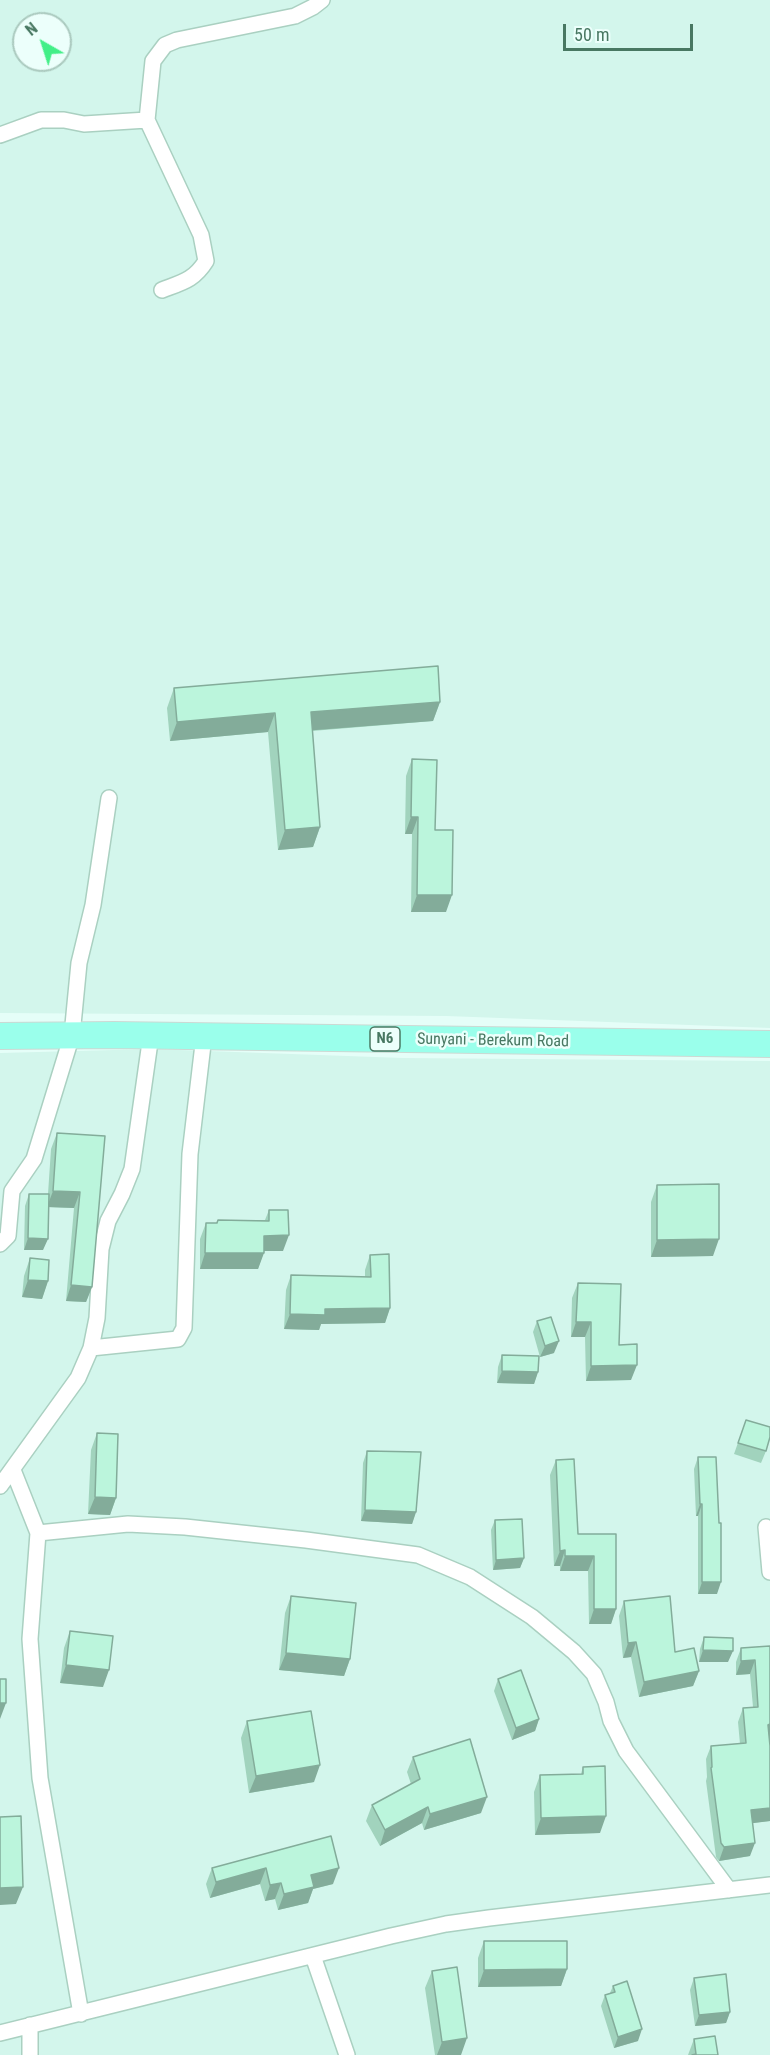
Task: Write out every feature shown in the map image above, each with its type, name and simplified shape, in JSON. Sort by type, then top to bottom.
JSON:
[{"type":"main road","name":"Sunyani - Berekum Road","points":[[0,1036],[151,1035],[770,1044]]},
{"type":"street","points":[[162,290],[189,280],[199,273],[206,261],[201,235],[147,120],[153,61],[165,45],[197,36],[295,16],[322,0]]},
{"type":"street","points":[[0,135],[41,120],[64,120],[84,124],[147,120]]},
{"type":"street","points":[[0,1244],[8,1236],[12,1191],[34,1159],[72,1035],[79,963],[93,905],[109,798]]},
{"type":"street","points":[[0,1486],[78,1378],[91,1348],[97,1318],[101,1249],[108,1221],[132,1169],[151,1035]]},
{"type":"street","points":[[91,1348],[178,1339],[184,1328],[190,1154],[204,1036]]},
{"type":"street","points":[[13,1470],[38,1533],[30,1639],[40,1778],[81,2014]]},
{"type":"street","points":[[38,1533],[128,1524],[185,1527],[418,1555],[470,1577],[532,1617],[574,1652],[594,1674],[611,1721],[626,1751],[729,1890]]},
{"type":"street","points":[[766,1527],[770,1572]]},
{"type":"street","points":[[0,2033],[446,1924],[770,1885]]},
{"type":"street","points":[[313,1956],[347,2055]]},
{"type":"street","points":[[30,2025],[30,2055]]},
{"type":"shaded area","points":[[0,0],[770,0],[770,1028],[446,1016],[0,1013]]},
{"type":"shaded area","points":[[152,1049],[403,1058],[770,1061],[770,2055],[0,2055],[0,1053]]},
{"type":"building","points":[[438,666],[440,702],[311,712],[320,827],[285,830],[275,713],[177,722],[174,688]]},
{"type":"building","points":[[412,759],[437,760],[435,830],[453,830],[452,895],[417,895],[418,817],[411,817]]},
{"type":"building","points":[[57,1133],[105,1136],[92,1287],[71,1285],[80,1192],[53,1191]]},
{"type":"building","points":[[719,1184],[719,1239],[657,1240],[657,1185]]},
{"type":"building","points":[[29,1194],[49,1194],[48,1239],[28,1238]]},
{"type":"building","points":[[269,1210],[288,1210],[289,1235],[264,1236],[264,1253],[205,1253],[206,1223],[217,1223],[218,1220],[269,1221]]},
{"type":"building","points":[[389,1254],[390,1308],[325,1309],[325,1315],[290,1314],[291,1275],[371,1277],[370,1255]]},
{"type":"building","points":[[30,1258],[49,1260],[48,1281],[28,1280]]},
{"type":"building","points":[[578,1283],[621,1284],[619,1345],[637,1344],[637,1365],[591,1366],[591,1322],[576,1322]]},
{"type":"building","points":[[551,1317],[559,1341],[545,1346],[537,1321]]},
{"type":"building","points":[[502,1355],[539,1356],[538,1372],[502,1371]]},
{"type":"building","points":[[746,1420],[770,1427],[766,1451],[738,1443]]},
{"type":"building","points":[[97,1433],[118,1434],[116,1498],[95,1497]]},
{"type":"building","points":[[367,1451],[421,1452],[416,1512],[365,1510]]},
{"type":"building","points":[[698,1457],[716,1457],[719,1523],[721,1523],[721,1582],[702,1582],[702,1504],[700,1504]]},
{"type":"building","points":[[574,1459],[578,1534],[616,1534],[616,1609],[594,1609],[594,1556],[565,1556],[565,1550],[560,1551],[556,1460]]},
{"type":"building","points":[[522,1519],[524,1558],[496,1560],[495,1520]]},
{"type":"building","points":[[291,1596],[356,1603],[350,1659],[286,1653]]},
{"type":"building","points":[[670,1596],[675,1652],[694,1648],[699,1671],[644,1682],[636,1642],[628,1643],[624,1601]]},
{"type":"building","points":[[70,1631],[113,1636],[109,1670],[66,1665]]},
{"type":"building","points":[[704,1637],[733,1638],[733,1651],[703,1650]]},
{"type":"building","points":[[770,1646],[770,1724],[768,1725],[770,1808],[751,1810],[755,1843],[724,1847],[721,1843],[711,1768],[711,1746],[746,1743],[743,1708],[758,1707],[755,1660],[741,1661],[741,1648]]},
{"type":"building","points":[[521,1670],[539,1719],[516,1728],[498,1679]]},
{"type":"building","points":[[0,1679],[6,1679],[6,1703],[0,1703]]},
{"type":"building","points":[[311,1711],[320,1765],[256,1776],[247,1721]]},
{"type":"building","points":[[470,1739],[487,1797],[430,1814],[428,1807],[385,1830],[372,1805],[420,1779],[413,1757]]},
{"type":"building","points":[[605,1766],[606,1816],[541,1818],[540,1775],[583,1774],[583,1767]]},
{"type":"building","points":[[21,1816],[23,1887],[0,1888],[0,1817]]},
{"type":"building","points":[[331,1836],[339,1868],[311,1875],[314,1887],[284,1894],[281,1883],[270,1885],[266,1868],[216,1882],[212,1868]]},
{"type":"building","points":[[484,1941],[567,1941],[567,1969],[484,1970]]},
{"type":"building","points":[[457,1967],[467,2038],[442,2042],[432,1971]]},
{"type":"building","points":[[726,1974],[730,2012],[699,2015],[694,1978]]},
{"type":"building","points":[[627,1981],[642,2029],[618,2037],[605,1995],[615,1992],[613,1986]]},
{"type":"building","points":[[715,2036],[718,2055],[692,2055],[696,2054],[694,2039]]}]
